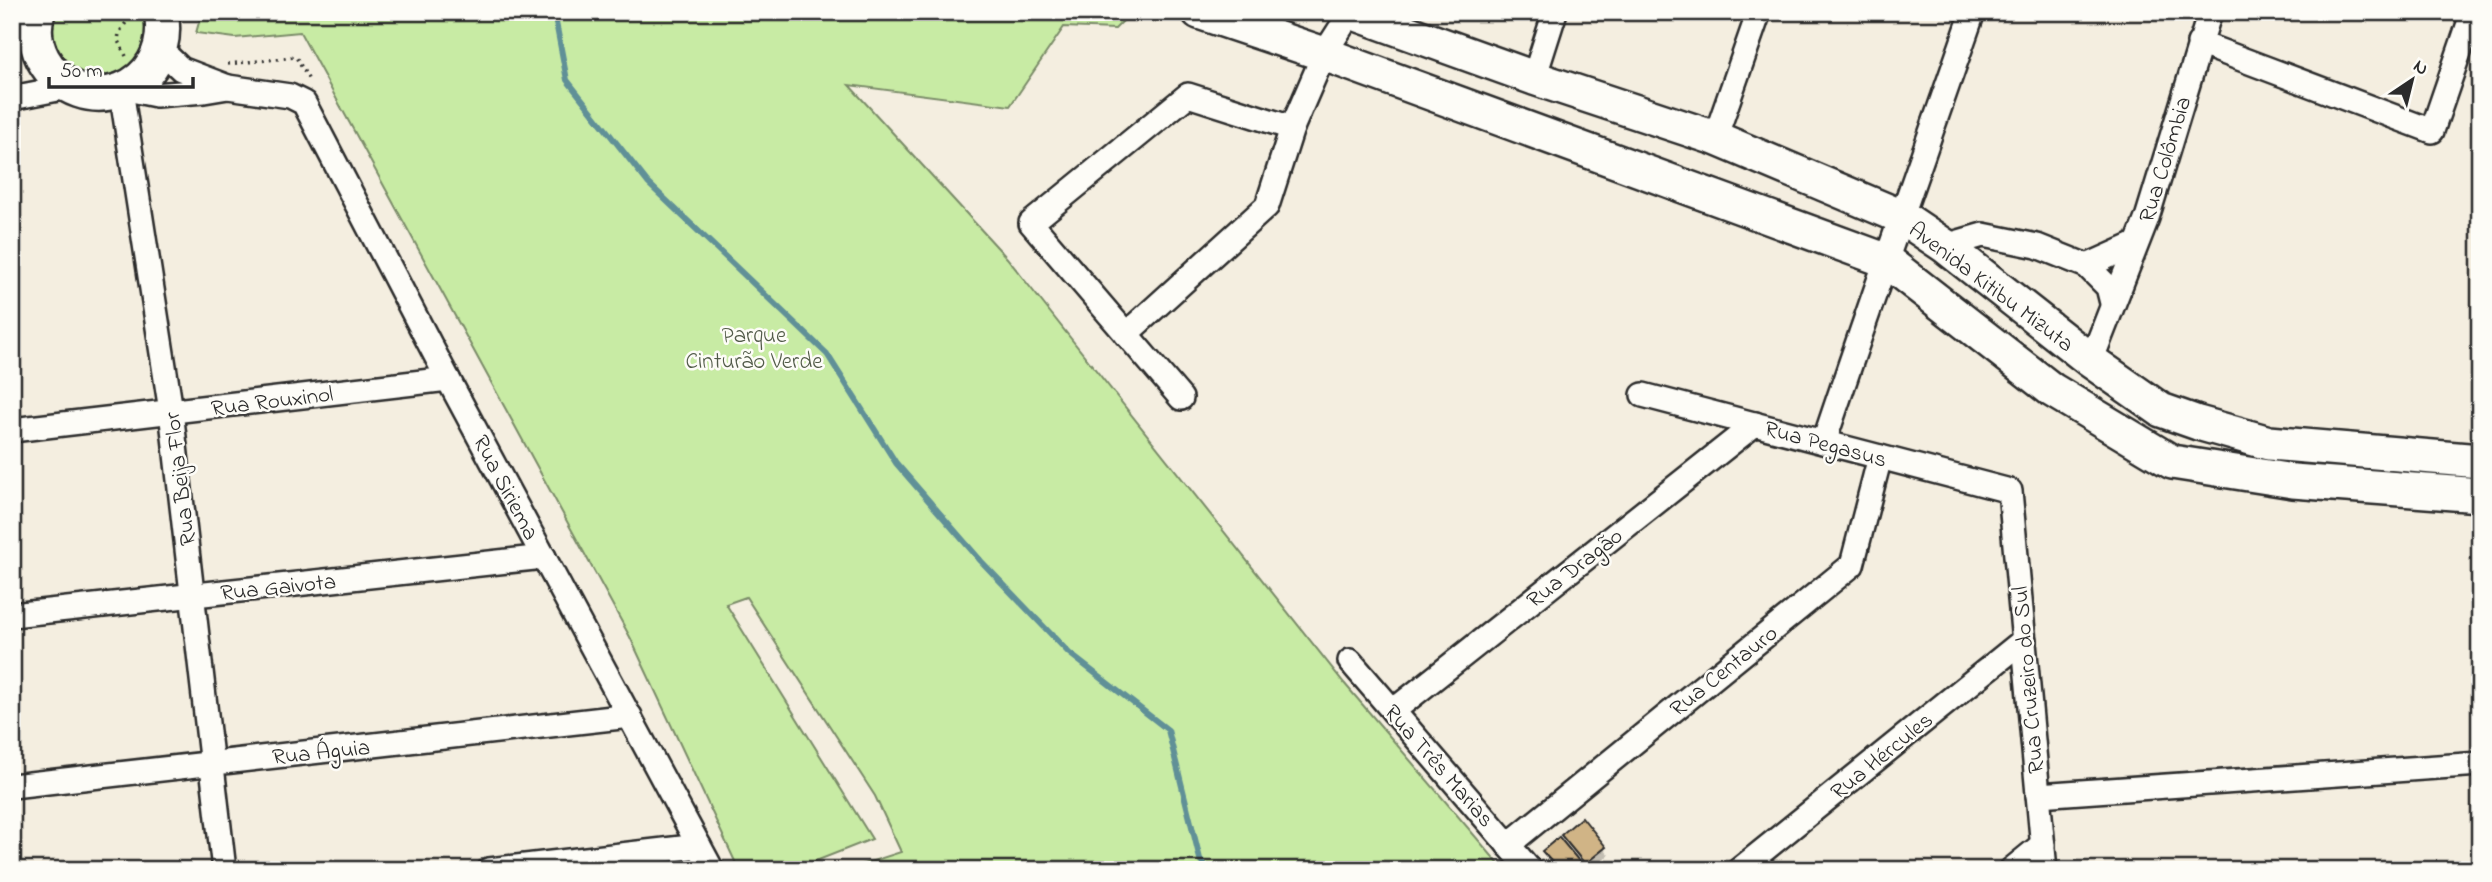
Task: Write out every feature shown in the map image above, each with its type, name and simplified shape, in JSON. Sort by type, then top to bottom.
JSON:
[{"type":"street","points":[[38,12],[35,23],[37,48],[49,70],[68,87],[90,94],[124,89],[156,95],[228,86]]},
{"type":"street","points":[[124,89],[148,73],[161,50],[164,28],[161,12]]},
{"type":"street","points":[[1199,12],[1324,54],[1885,260],[2052,390],[2172,462],[2293,481],[2480,495]]},
{"type":"street","points":[[1126,334],[1268,206],[1292,128],[1324,54],[1349,12]]},
{"type":"street","name":"Avenida Kitibu Mizuta","points":[[1349,12],[1534,78],[1715,138],[1902,217],[1945,246],[2091,361],[2161,410],[2197,424],[2269,443],[2480,461]]},
{"type":"street","points":[[1534,78],[1555,12]]},
{"type":"street","points":[[1715,138],[1759,12]]},
{"type":"street","points":[[1824,442],[1973,12]]},
{"type":"street","name":"Rua Colômbia","points":[[2091,361],[2147,218],[2210,12]]},
{"type":"street","points":[[2199,43],[2432,131],[2473,12]]},
{"type":"street","points":[[161,50],[181,69],[228,86]]},
{"type":"street","name":"Rua Siriema","points":[[228,86],[290,96],[304,103],[712,870]]},
{"type":"street","points":[[12,98],[68,87]]},
{"type":"street","name":"Rua Beija Flor","points":[[124,89],[171,411],[224,870]]},
{"type":"street","points":[[1181,398],[1031,223],[1188,95],[1292,128]]},
{"type":"street","points":[[1945,246],[1983,235],[2037,246],[2087,267],[2108,287],[2112,303]]},
{"type":"street","points":[[2087,267],[2136,244]]},
{"type":"street","name":"Rua Rouxinol","points":[[12,430],[449,379]]},
{"type":"street","name":"Rua Pegasus","points":[[1643,395],[2010,491]]},
{"type":"street","name":"Rua Dragão","points":[[1393,711],[1755,424]]},
{"type":"street","name":"Rua Centauro","points":[[1508,845],[1852,565],[1880,457]]},
{"type":"street","name":"Rua Cruzeiro do Sul","points":[[2010,491],[2045,870]]},
{"type":"street","name":"Rua Gaivota","points":[[12,615],[544,557]]},
{"type":"street","name":"Rua Hércules","points":[[1739,870],[2024,640]]},
{"type":"street","name":"Rua Três Marias","points":[[1350,661],[1530,870]]},
{"type":"street","name":"Rua Águia","points":[[12,786],[630,716]]},
{"type":"street","points":[[2038,795],[2480,764]]},
{"type":"street","points":[[2011,870],[2043,844]]},
{"type":"street","points":[[489,870],[699,846]]},
{"type":"green space","points":[[57,12],[144,12],[146,32],[138,59],[125,72],[108,77],[89,75],[72,68],[59,54],[53,35]]},
{"type":"green space","name":"Parque Cinturão Verde","points":[[202,12],[1132,12],[1115,29],[1064,27],[1010,106],[849,85],[1007,258],[1344,683],[1504,870],[845,870],[901,852],[875,796],[746,597],[726,604],[872,839],[793,870],[739,870],[630,637],[300,32],[235,38],[196,33]]},
{"type":"building","points":[[1582,817],[1606,847],[1585,864],[1561,835]]},
{"type":"building","points":[[1559,837],[1584,867],[1580,870],[1559,870],[1542,851]]},
{"type":"waterway","points":[[554,12],[567,80],[648,183],[827,354],[896,463],[981,561],[1069,653],[1168,730],[1200,859],[1208,870]]}]
